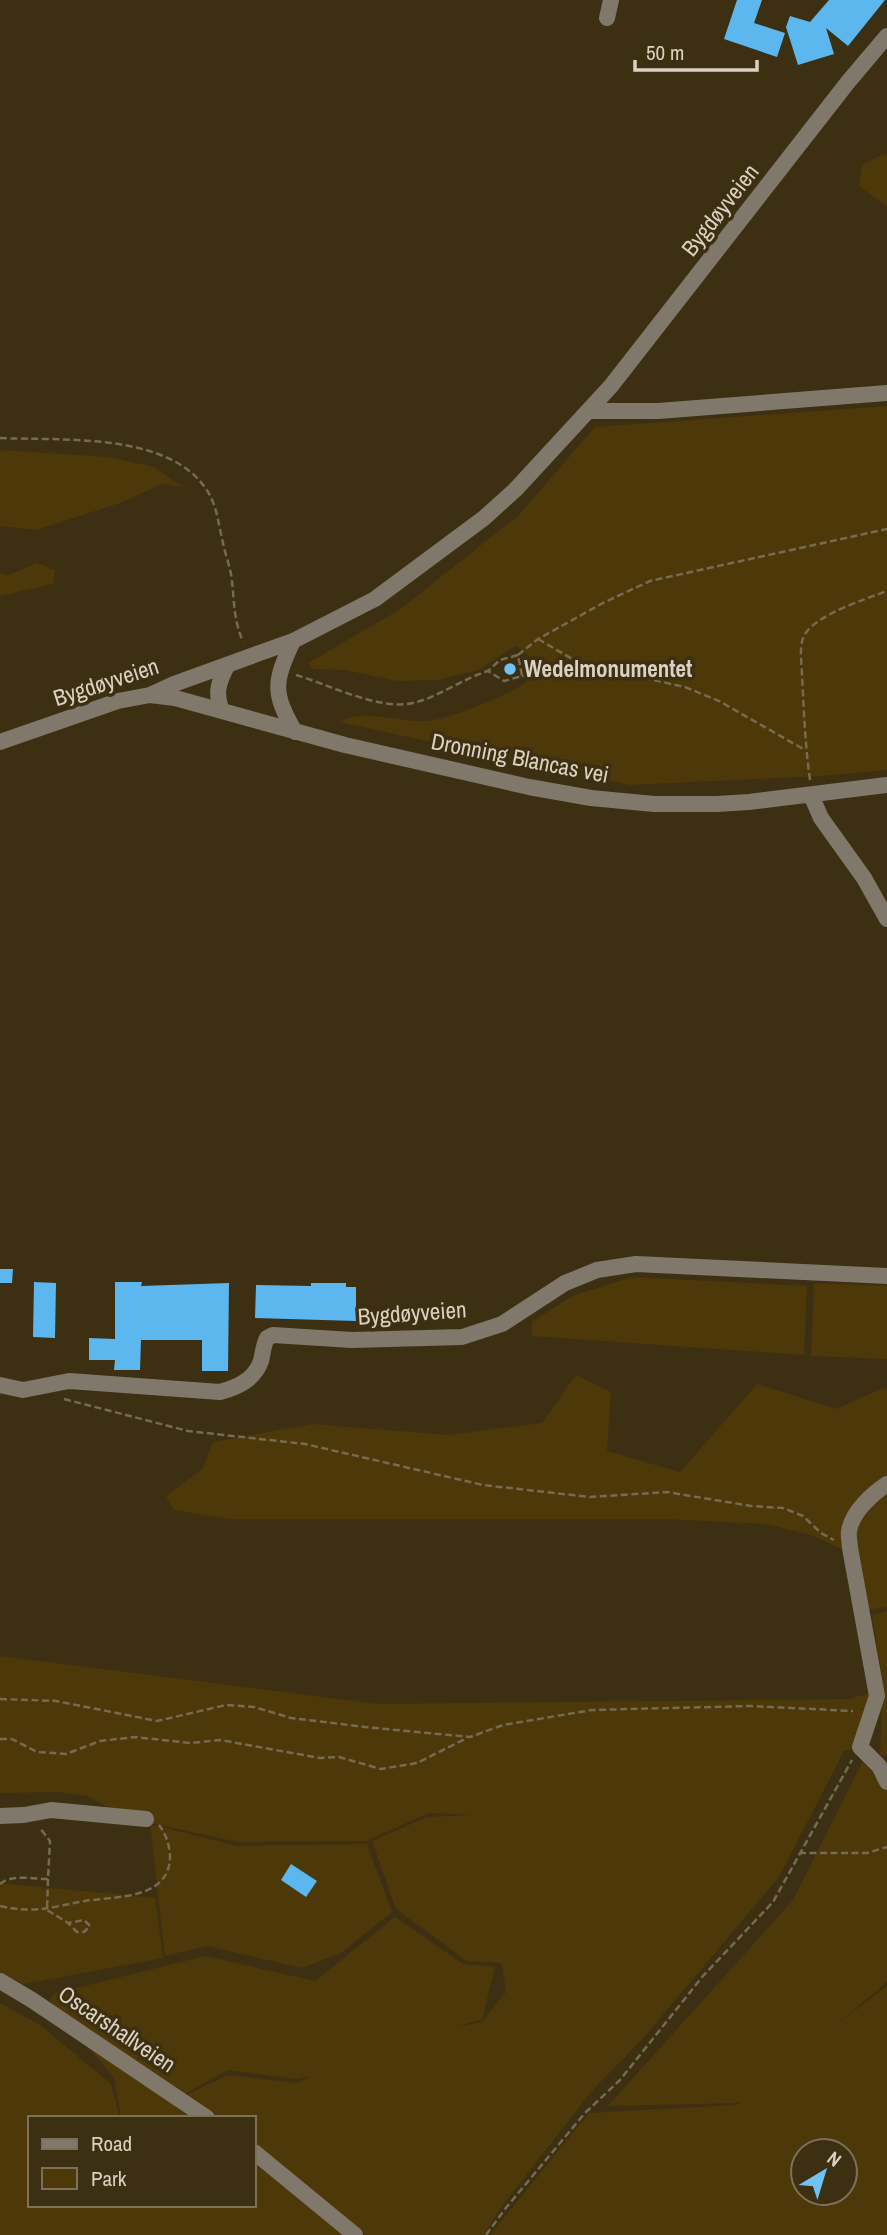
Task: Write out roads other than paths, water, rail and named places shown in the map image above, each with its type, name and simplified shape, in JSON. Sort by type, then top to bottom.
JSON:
[{"type":"street","points":[[607,18],[611,0]]},
{"type":"street","name":"Bygdøyveien","points":[[0,742],[118,701],[150,695],[293,641],[375,599],[484,518],[516,489],[611,386],[848,82],[887,36]]},
{"type":"street","points":[[588,411],[658,411],[887,393]]},
{"type":"street","points":[[293,641],[277,684],[281,705],[295,732]]},
{"type":"street","points":[[222,711],[217,689],[226,666]]},
{"type":"street","name":"Dronning Blancas vei","points":[[150,695],[175,698],[295,732],[529,787],[590,798],[684,804],[749,802],[811,789],[887,785]]},
{"type":"street","points":[[811,789],[821,818],[864,878],[887,919]]},
{"type":"street","name":"Bygdøyveien","points":[[0,1385],[23,1390],[69,1381],[220,1392],[241,1385],[250,1378],[261,1360],[267,1338],[273,1335],[352,1340],[462,1337],[502,1324],[565,1283],[597,1270],[636,1264],[887,1276]]},
{"type":"street","points":[[887,1484],[856,1513],[849,1531],[877,1696],[860,1747],[878,1766],[887,1782]]},
{"type":"street","points":[[0,1816],[51,1810],[146,1819]]},
{"type":"street","name":"Oscarshallveien","points":[[0,1981],[204,2116]]},
{"type":"street","points":[[256,2154],[355,2235]]},
{"type":"place","name":"Wedelmonumentet","points":[[510,669]]}]
